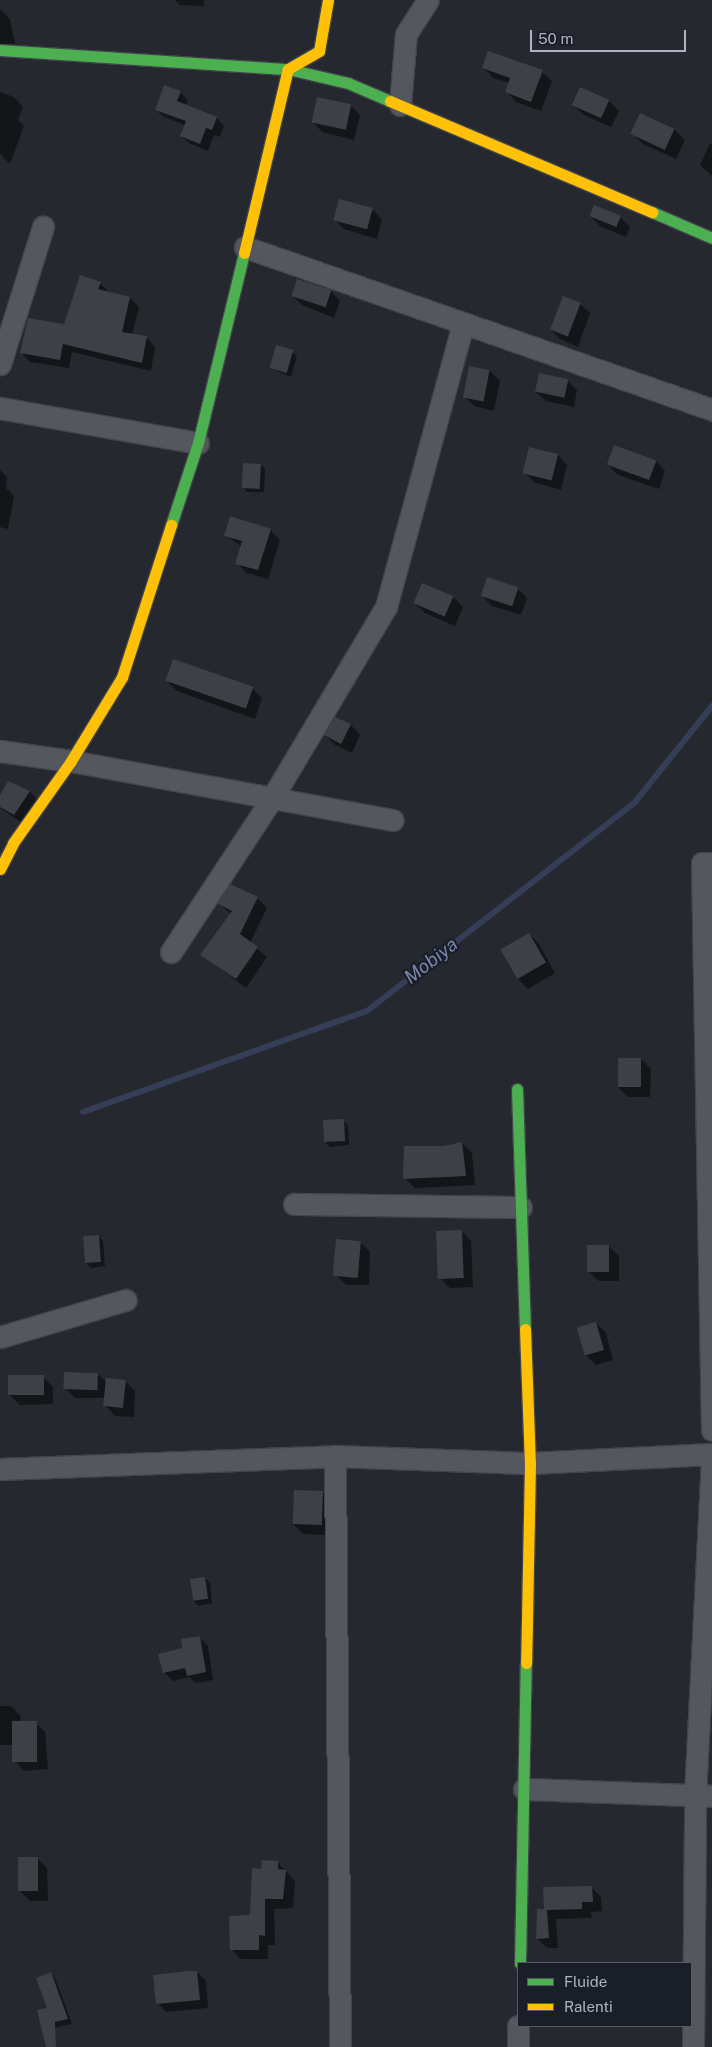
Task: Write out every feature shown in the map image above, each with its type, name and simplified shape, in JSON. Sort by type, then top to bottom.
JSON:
[{"type":"street","points":[[0,869],[13,843],[71,761],[122,677],[198,443],[288,69],[319,50],[328,0]]},
{"type":"street","points":[[400,106],[406,34],[428,0]]},
{"type":"street","points":[[0,50],[288,69],[348,83],[712,238]]},
{"type":"street","points":[[0,364],[44,227]]},
{"type":"street","points":[[245,247],[712,410]]},
{"type":"street","points":[[171,952],[272,798],[386,607],[463,323]]},
{"type":"street","points":[[0,408],[198,443]]},
{"type":"street","points":[[0,751],[71,761],[393,820]]},
{"type":"street","points":[[712,863],[702,863],[712,1430]]},
{"type":"street","points":[[517,1089],[530,1463],[520,1962]]},
{"type":"street","points":[[294,1204],[521,1207]]},
{"type":"street","points":[[0,1338],[126,1300]]},
{"type":"street","points":[[0,1469],[335,1456],[530,1463],[712,1454]]},
{"type":"street","points":[[335,1456],[340,2047]]},
{"type":"street","points":[[693,2047],[704,1795],[712,1462]]},
{"type":"street","points":[[524,1789],[704,1795]]},
{"type":"street","points":[[518,2027],[518,2047]]},
{"type":"building","points":[[488,51],[543,70],[531,102],[505,92],[510,78],[482,68]]},
{"type":"building","points":[[164,85],[181,91],[177,101],[217,117],[212,130],[206,128],[200,144],[180,136],[186,121],[155,110]]},
{"type":"building","points":[[580,87],[609,100],[601,118],[572,105]]},
{"type":"building","points":[[317,97],[351,104],[346,130],[312,122]]},
{"type":"building","points":[[640,113],[674,129],[665,150],[630,134]]},
{"type":"building","points":[[339,199],[373,208],[367,229],[333,220]]},
{"type":"building","points":[[594,205],[621,216],[616,227],[590,216]]},
{"type":"building","points":[[80,275],[101,282],[98,289],[130,297],[122,332],[147,336],[142,363],[63,344],[60,360],[20,353],[28,318],[64,324]]},
{"type":"building","points":[[297,279],[331,290],[326,307],[291,296]]},
{"type":"building","points":[[563,296],[581,303],[568,336],[550,330]]},
{"type":"building","points":[[276,345],[293,350],[287,373],[269,368]]},
{"type":"building","points":[[469,366],[490,370],[484,401],[463,397]]},
{"type":"building","points":[[539,373],[568,379],[564,398],[535,392]]},
{"type":"building","points":[[614,445],[656,460],[649,480],[607,465]]},
{"type":"building","points":[[529,447],[558,454],[552,480],[522,473]]},
{"type":"building","points":[[243,463],[261,464],[260,489],[242,488]]},
{"type":"building","points":[[230,516],[271,529],[258,570],[235,564],[242,541],[224,536]]},
{"type":"building","points":[[487,577],[518,587],[512,606],[481,596]]},
{"type":"building","points":[[422,583],[453,596],[445,617],[413,603]]},
{"type":"building","points":[[173,659],[253,687],[246,708],[166,681]]},
{"type":"building","points":[[335,717],[351,724],[341,744],[324,735]]},
{"type":"building","points":[[8,781],[30,791],[14,815],[0,807],[0,795]]},
{"type":"building","points":[[230,884],[258,897],[240,934],[258,947],[236,979],[200,955],[232,911],[218,904]]},
{"type":"building","points":[[529,933],[546,962],[517,979],[500,950]]},
{"type":"building","points":[[618,1058],[641,1058],[641,1087],[618,1087]]},
{"type":"building","points":[[344,1119],[345,1141],[324,1142],[323,1120]]},
{"type":"building","points":[[462,1142],[466,1176],[403,1179],[404,1146],[444,1146]]},
{"type":"building","points":[[462,1230],[464,1278],[438,1279],[436,1231]]},
{"type":"building","points":[[99,1235],[101,1262],[85,1263],[83,1236]]},
{"type":"building","points":[[336,1239],[361,1241],[358,1278],[333,1276]]},
{"type":"building","points":[[587,1245],[609,1245],[609,1272],[587,1272]]},
{"type":"building","points":[[596,1322],[604,1350],[585,1355],[577,1328]]},
{"type":"building","points":[[64,1372],[98,1373],[97,1390],[63,1389]]},
{"type":"building","points":[[8,1375],[44,1375],[44,1395],[8,1395]]},
{"type":"building","points":[[106,1378],[126,1380],[123,1408],[103,1406]]},
{"type":"building","points":[[294,1490],[323,1491],[322,1525],[293,1524]]},
{"type":"building","points":[[205,1577],[208,1599],[193,1601],[190,1579]]},
{"type":"building","points":[[200,1636],[206,1672],[187,1676],[185,1668],[163,1673],[158,1654],[182,1648],[181,1639]]},
{"type":"building","points":[[12,1721],[37,1721],[37,1762],[12,1762]]},
{"type":"building","points":[[18,1857],[38,1857],[38,1891],[18,1891]]},
{"type":"building","points":[[262,1860],[278,1861],[278,1869],[286,1870],[283,1899],[265,1899],[265,1936],[259,1935],[259,1950],[230,1950],[229,1916],[250,1915],[252,1868],[261,1869]]},
{"type":"building","points":[[592,1886],[593,1902],[582,1902],[582,1909],[547,1910],[549,1938],[536,1939],[537,1909],[544,1909],[543,1887]]},
{"type":"building","points":[[197,1971],[200,2000],[156,2004],[153,1975]]},
{"type":"building","points":[[51,1972],[68,2019],[55,2022],[56,2047],[46,2047],[37,2010],[47,2008],[36,1978]]},
{"type":"waterway","name":"Mobiya","points":[[83,1112],[367,1011],[635,802],[712,706]]},
{"type":"traffic: fast","points":[[0,50],[288,69],[348,83],[390,101]]},
{"type":"traffic: fast","points":[[652,212],[712,238]]},
{"type":"traffic: fast","points":[[171,525],[198,443],[244,253]]},
{"type":"traffic: fast","points":[[517,1089],[525,1329]]},
{"type":"traffic: fast","points":[[520,1962],[526,1663]]},
{"type":"traffic: slow","points":[[244,253],[288,69],[319,51],[328,0]]},
{"type":"traffic: slow","points":[[390,101],[652,212]]},
{"type":"traffic: slow","points":[[0,869],[13,843],[71,761],[122,677],[171,525]]},
{"type":"traffic: slow","points":[[525,1329],[530,1463],[526,1663]]}]
